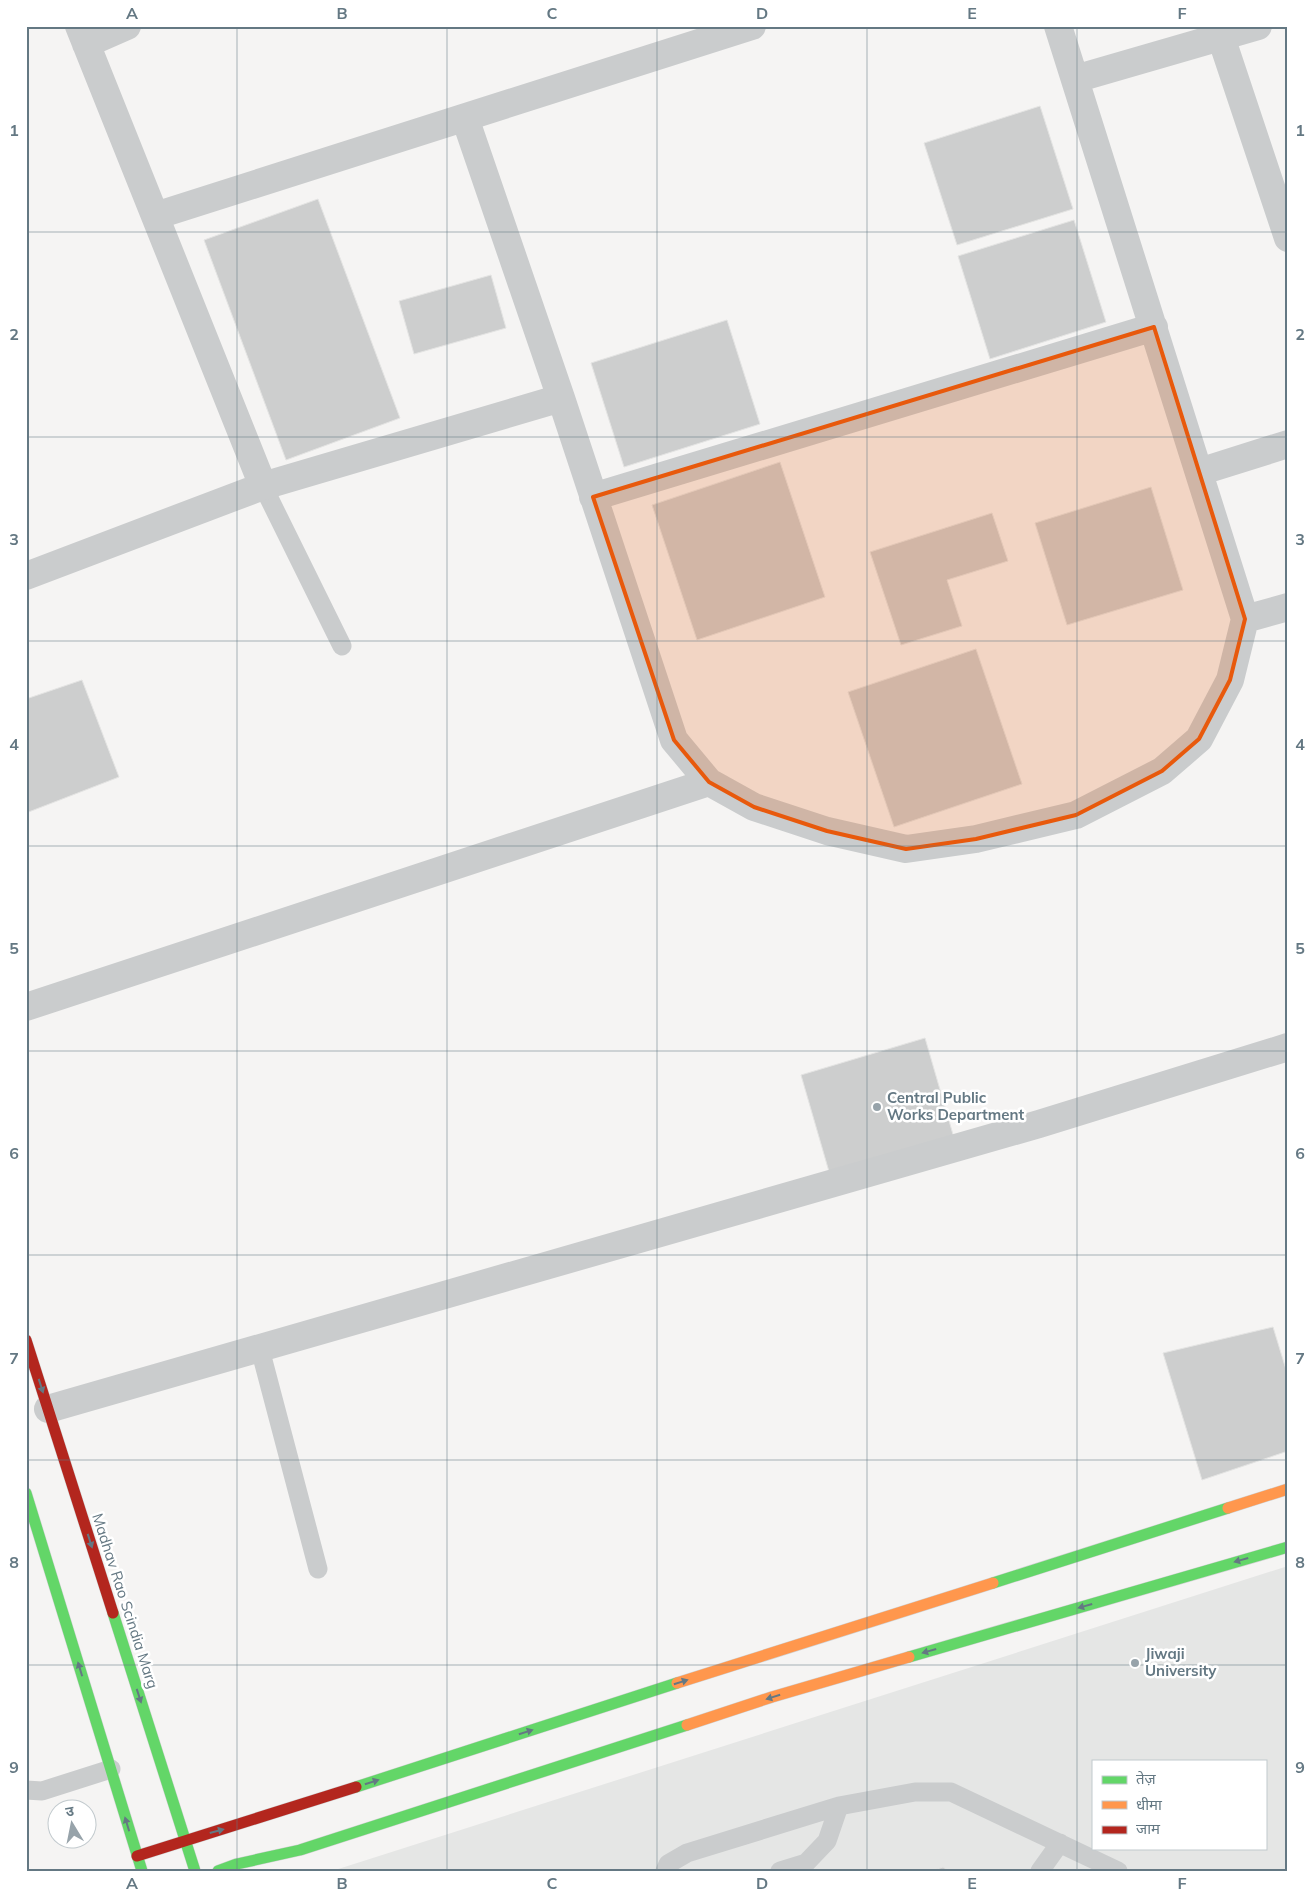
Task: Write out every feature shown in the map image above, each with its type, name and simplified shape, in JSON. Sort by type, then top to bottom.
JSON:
[{"type":"main road","name":"Madhav Rao Scindia Marg","points":[[26,1340],[195,1871]]},
{"type":"main road","points":[[137,1856],[280,1812],[740,1663],[1288,1489]]},
{"type":"main road","points":[[28,1503],[142,1871]]},
{"type":"main road","points":[[218,1871],[238,1864],[300,1850],[772,1697],[1288,1546]]},
{"type":"street","points":[[126,26],[83,35],[263,486]]},
{"type":"street","points":[[155,216],[752,26]]},
{"type":"street","points":[[465,118],[562,398],[674,740],[709,782],[754,807],[827,831],[906,849],[976,839],[1076,815],[1162,771],[1199,739],[1230,680],[1245,619],[1058,26]]},
{"type":"street","points":[[1075,80],[1258,26]]},
{"type":"street","points":[[1221,37],[1288,238]]},
{"type":"street","points":[[593,497],[1154,327]]},
{"type":"street","points":[[26,576],[263,486],[562,398]]},
{"type":"street","points":[[1199,472],[1288,444]]},
{"type":"street","points":[[1245,619],[1288,607]]},
{"type":"street","points":[[26,1007],[709,782]]},
{"type":"street","points":[[48,1409],[1039,1124],[1288,1047]]},
{"type":"lane","points":[[263,486],[342,646]]},
{"type":"lane","points":[[260,1349],[318,1569]]},
{"type":"lane","points":[[26,1790],[42,1790],[111,1770]]},
{"type":"lane","points":[[664,1871],[668,1864],[687,1853],[840,1806],[915,1792],[951,1792],[1118,1871]]},
{"type":"lane","points":[[780,1871],[806,1863],[827,1841],[840,1806]]},
{"type":"lane","points":[[1040,1871],[1060,1843]]},
{"type":"highlighted area","points":[[1154,327],[1245,619],[1230,680],[1199,739],[1162,771],[1076,815],[976,839],[906,849],[827,831],[754,807],[709,782],[674,740],[593,497]]},
{"type":"shaded area","name":"Jiwaji University","points":[[1288,1566],[1288,1871],[332,1871]]},
{"type":"building","points":[[1040,106],[1073,209],[957,245],[924,143]]},
{"type":"building","points":[[318,199],[400,418],[286,460],[204,240]]},
{"type":"building","points":[[1074,220],[1106,322],[990,359],[958,256]]},
{"type":"building","points":[[491,275],[506,328],[414,354],[399,301]]},
{"type":"building","points":[[727,320],[760,424],[624,467],[591,363]]},
{"type":"building","points":[[780,462],[825,597],[697,640],[652,505]]},
{"type":"building","points":[[1151,487],[1183,590],[1067,625],[1035,523]]},
{"type":"building","points":[[992,513],[1008,561],[947,580],[962,626],[901,645],[870,552]]},
{"type":"building","points":[[976,649],[1022,784],[894,827],[848,692]]},
{"type":"building","points":[[82,680],[119,777],[26,813],[26,699]]},
{"type":"building","name":"Central Public Works Department","points":[[925,1038],[954,1138],[830,1175],[801,1075]]},
{"type":"building","points":[[1273,1327],[1288,1376],[1288,1451],[1202,1480],[1163,1353]]},
{"type":"building","points":[[943,1867],[949,1871],[931,1871]]},
{"type":"traffic: fast","points":[[26,1493],[142,1871]]},
{"type":"traffic: fast","points":[[993,1583],[1228,1508]]},
{"type":"traffic: fast","points":[[909,1657],[1288,1547]]},
{"type":"traffic: fast","points":[[113,1613],[195,1871]]},
{"type":"traffic: fast","points":[[356,1787],[677,1683]]},
{"type":"traffic: fast","points":[[218,1871],[237,1864],[300,1850],[687,1725]]},
{"type":"traffic: slow","points":[[1228,1508],[1288,1489]]},
{"type":"traffic: slow","points":[[677,1683],[993,1583]]},
{"type":"traffic: slow","points":[[687,1725],[772,1697],[909,1657]]},
{"type":"traffic: jam","points":[[26,1340],[113,1613]]},
{"type":"traffic: jam","points":[[137,1856],[356,1787]]},
{"type":"place","name":"Central Public Works Department","points":[[877,1107]]},
{"type":"place","name":"Jiwaji University","points":[[1135,1663]]}]
